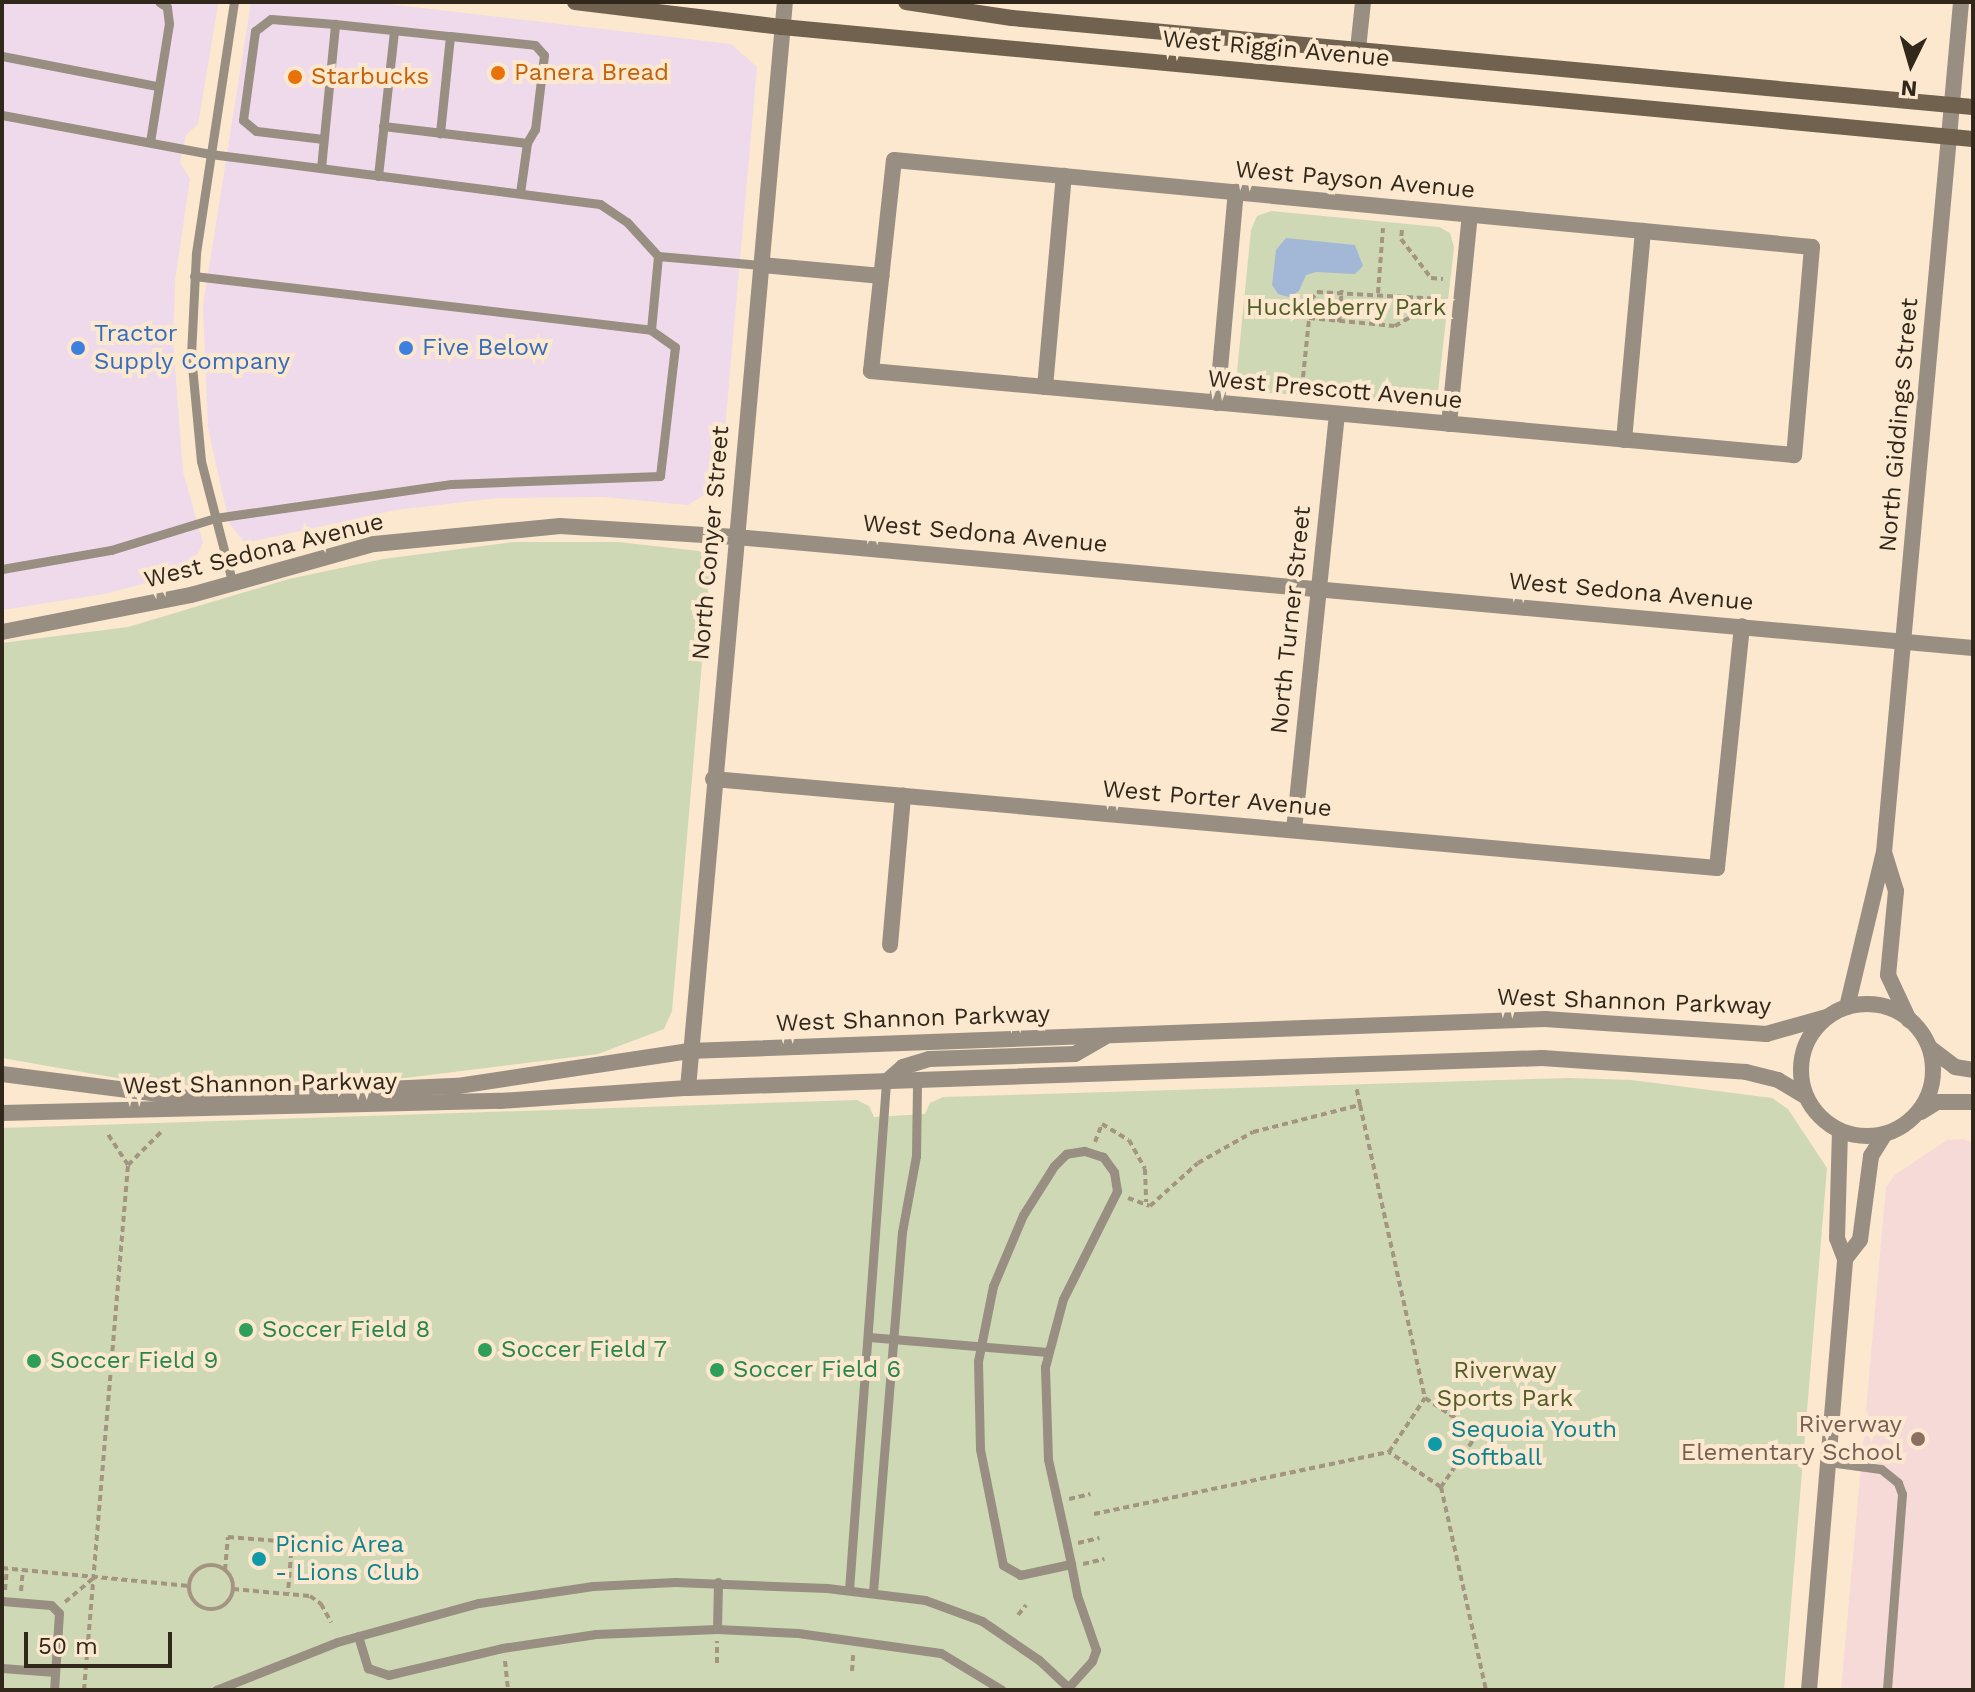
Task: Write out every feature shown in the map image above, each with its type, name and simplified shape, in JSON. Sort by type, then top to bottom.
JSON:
[{"type":"main road","name":"West Riggin Avenue","points":[[575,2],[782,27],[1973,139]]},
{"type":"main road","name":"West Riggin Avenue","points":[[906,2],[1012,18],[1973,107]]},
{"type":"street","name":"North Conyer Street","points":[[688,1088],[713,779],[785,2]]},
{"type":"street","points":[[1358,49],[1363,2]]},
{"type":"street","name":"North Giddings Street","points":[[1847,1007],[1884,852],[1961,2]]},
{"type":"street","name":"West Payson Avenue","points":[[881,276],[894,160],[1812,247],[1794,455]]},
{"type":"street","points":[[1045,387],[1064,176]]},
{"type":"street","points":[[1217,403],[1236,192]]},
{"type":"street","points":[[1449,424],[1470,215]]},
{"type":"street","points":[[1624,440],[1643,231]]},
{"type":"street","points":[[761,265],[881,276]]},
{"type":"street","name":"West Prescott Avenue","points":[[881,276],[871,371],[1794,455]]},
{"type":"street","name":"North Turner Street","points":[[1294,830],[1337,415]]},
{"type":"street","name":"West Sedona Avenue","points":[[2,632],[118,612],[374,544],[504,528],[611,526],[1973,648]]},
{"type":"street","name":"West Porter Avenue","points":[[713,779],[1717,868],[1742,626]]},
{"type":"street","points":[[890,945],[903,796]]},
{"type":"street","name":"North Giddings Street","points":[[1884,852],[1896,891],[1888,975],[1909,1020]]},
{"type":"street","points":[[1885,1134],[1840,1131],[1826,1123],[1806,1097],[1803,1054],[1827,1017],[1847,1007],[1880,1007],[1909,1020],[1929,1047],[1955,1067],[1973,1070]]},
{"type":"street","name":"West Shannon Parkway","points":[[2,1074],[190,1098],[370,1093],[458,1086],[689,1051],[1545,1019],[1766,1034],[1827,1017]]},
{"type":"street","points":[[886,1082],[903,1067],[929,1059],[1075,1054],[1104,1037]]},
{"type":"street","points":[[1916,1115],[1932,1082],[1929,1047]]},
{"type":"street","name":"West Shannon Parkway","points":[[2,1113],[484,1102],[688,1088],[1583,1058],[1746,1072],[1778,1080],[1806,1097]]},
{"type":"street","points":[[1845,1259],[1860,1240],[1871,1156],[1885,1134],[1937,1102],[1973,1102]]},
{"type":"street","points":[[1809,1690],[1845,1259],[1837,1238],[1840,1131]]},
{"type":"lane","points":[[150,142],[169,24],[167,7],[159,2]]},
{"type":"lane","points":[[232,581],[215,518],[195,413],[194,276],[234,2]]},
{"type":"lane","points":[[323,139],[256,131],[243,120],[255,31],[271,19],[535,45],[544,55],[535,129],[527,143],[520,193]]},
{"type":"lane","points":[[321,168],[335,24]]},
{"type":"lane","points":[[378,176],[394,31]]},
{"type":"lane","points":[[440,133],[450,36]]},
{"type":"lane","points":[[2,56],[157,86]]},
{"type":"lane","points":[[2,115],[210,154],[600,204],[627,222],[658,256],[761,265]]},
{"type":"lane","points":[[383,126],[527,143]]},
{"type":"lane","points":[[651,330],[658,256]]},
{"type":"lane","points":[[2,569],[111,550],[215,518],[452,484],[660,476],[675,347],[651,330],[194,276]]},
{"type":"lane","points":[[873,1592],[902,1232],[916,1156],[917,1081]]},
{"type":"lane","points":[[849,1590],[886,1082]]},
{"type":"lane","points":[[216,1690],[358,1636],[534,1593],[718,1582],[873,1592],[925,1600],[982,1621],[1039,1660],[1068,1689],[1092,1661],[1096,1650],[1071,1565],[1057,1501],[1045,1427],[1047,1352],[1063,1299],[1115,1194],[1114,1172],[1092,1153],[1066,1154],[1038,1187],[993,1286],[980,1346],[980,1449],[1003,1565],[1020,1575],[1071,1565]]},
{"type":"lane","points":[[869,1337],[1047,1352]]},
{"type":"lane","points":[[1829,1462],[1881,1469],[1898,1483],[1902,1494],[1887,1690]]},
{"type":"lane","points":[[717,1629],[718,1582]]},
{"type":"lane","points":[[3,1601],[56,1610],[54,1690]]},
{"type":"lane","points":[[358,1636],[368,1668],[377,1675],[502,1648],[596,1634],[717,1629],[913,1645],[962,1663],[1002,1690]]},
{"type":"lane","points":[[2,1668],[55,1672]]},
{"type":"path","points":[[1378,293],[1383,228]]},
{"type":"path","points":[[1402,230],[1401,239],[1431,278],[1443,279]]},
{"type":"path","points":[[1339,322],[1342,290]]},
{"type":"path","points":[[1302,387],[1309,315],[1317,292],[1342,290],[1441,299]]},
{"type":"path","points":[[1252,307],[1339,322],[1367,320],[1395,326],[1412,316],[1417,297]]},
{"type":"path","points":[[1356,1086],[1425,1398],[1478,1433],[1441,1487]]},
{"type":"path","points":[[1115,1194],[1146,1202],[1150,1206],[1198,1163],[1253,1132],[1360,1105]]},
{"type":"path","points":[[1092,1153],[1102,1124],[1129,1140],[1145,1169],[1146,1202]]},
{"type":"path","points":[[128,1165],[162,1131]]},
{"type":"path","points":[[84,1690],[128,1165],[107,1133]]},
{"type":"path","points":[[1094,1514],[1389,1452],[1425,1398]]},
{"type":"path","points":[[1389,1452],[1441,1487],[1486,1690]]},
{"type":"path","points":[[1057,1501],[1090,1494]]},
{"type":"path","points":[[189,1586],[198,1604],[211,1609],[225,1605],[233,1589],[225,1570],[228,1537],[292,1542],[288,1593]]},
{"type":"path","points":[[1071,1565],[1104,1559]]},
{"type":"path","points":[[189,1586],[199,1569],[213,1565],[225,1570]]},
{"type":"path","points":[[3,1601],[4,1568],[189,1586]]},
{"type":"path","points":[[20,1602],[23,1570]]},
{"type":"path","points":[[56,1610],[94,1578]]},
{"type":"path","points":[[233,1589],[288,1593],[321,1604],[331,1622]]},
{"type":"path","points":[[1018,1615],[1026,1605]]},
{"type":"path","points":[[717,1629],[717,1663]]},
{"type":"path","points":[[502,1648],[508,1690]]},
{"type":"shaded area","points":[[2,2],[218,4],[198,124],[186,135],[180,163],[190,179],[175,280],[173,341],[183,472],[203,543],[189,572],[104,594],[2,610]]},
{"type":"shaded area","points":[[251,2],[370,2],[731,44],[757,67],[720,485],[688,505],[603,497],[498,498],[396,510],[245,543],[229,523],[208,428],[203,306]]},
{"type":"shaded area","name":"Riverway Elementary School","points":[[1947,1140],[1973,1142],[1973,1690],[1841,1690],[1886,1187],[1895,1175]]},
{"type":"green space","name":"Huckleberry Park","points":[[1271,211],[1439,227],[1450,233],[1454,247],[1437,400],[1426,405],[1256,392],[1242,385],[1237,372],[1251,230],[1257,216]]},
{"type":"green space","points":[[513,542],[618,542],[699,551],[711,558],[672,1011],[664,1029],[598,1054],[405,1078],[163,1086],[2,1058],[2,643],[128,627],[289,579],[383,559]]},
{"type":"green space","name":"Riverway Sports Park","points":[[1569,1078],[1631,1080],[1772,1098],[1788,1109],[1827,1168],[1784,1690],[2,1690],[2,1128],[857,1100],[869,1106],[874,1117],[925,1114],[930,1103],[943,1097]]},
{"type":"water","points":[[1286,238],[1355,245],[1363,266],[1355,274],[1316,272],[1306,275],[1299,291],[1289,297],[1278,294],[1272,285],[1276,250]]},
{"type":"place","name":"Panera Bread","points":[[498,73]]},
{"type":"place","name":"Starbucks","points":[[295,77]]},
{"type":"place","name":"Tractor Supply Company","points":[[78,348]]},
{"type":"place","name":"Five Below","points":[[406,348]]},
{"type":"place","name":"Soccer Field 8","points":[[246,1330]]},
{"type":"place","name":"Soccer Field 7","points":[[485,1350]]},
{"type":"place","name":"Soccer Field 9","points":[[34,1361]]},
{"type":"place","name":"Soccer Field 6","points":[[717,1370]]},
{"type":"place","name":"Riverway Elementary School","points":[[1918,1439]]},
{"type":"place","name":"Sequoia Youth Softball","points":[[1435,1444]]},
{"type":"place","name":"Picnic Area - Lions Club","points":[[259,1559]]}]
